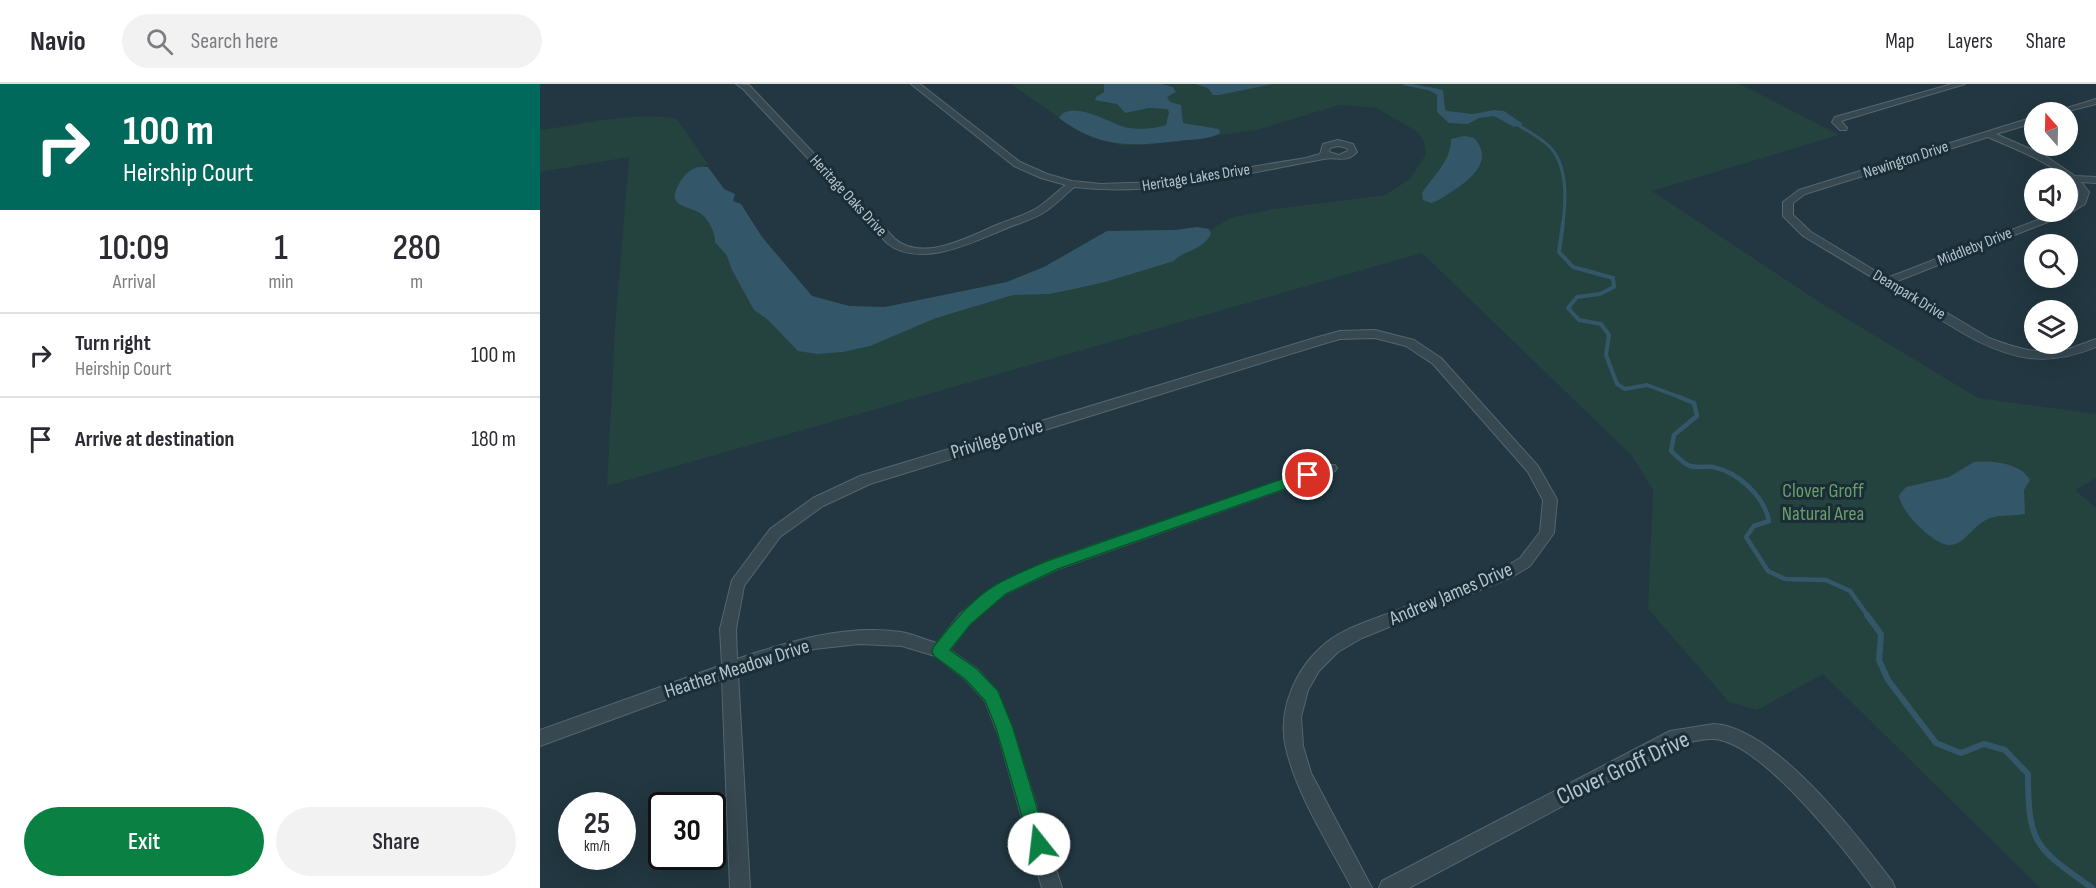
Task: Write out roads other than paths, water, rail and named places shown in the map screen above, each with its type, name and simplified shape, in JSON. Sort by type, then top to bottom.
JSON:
[{"type":"street","name":"Heritage Oaks Drive","points":[[740,84],[746,87],[891,241],[907,249],[933,250],[979,236],[1041,210],[1073,183]]},
{"type":"street","name":"Heritage Lakes Drive","points":[[915,84],[1017,164],[1036,174],[1073,183],[1113,188],[1165,186],[1326,155]]},
{"type":"street","points":[[1928,84],[1941,90]]},
{"type":"street","points":[[1843,128],[1837,125],[1838,119],[1961,84]]},
{"type":"street","points":[[2078,106],[2096,101]]},
{"type":"street","name":"Newington Drive","points":[[1786,209],[1788,202],[1803,192],[2024,123]]},
{"type":"street","points":[[1988,134],[2058,168]]},
{"type":"street","points":[[2078,179],[2096,180]]},
{"type":"street","name":"Middleby Drive","points":[[2078,182],[2084,192],[2082,202],[2078,204]]},
{"type":"street","name":"Deanpark Drive","points":[[1786,209],[1788,216],[1807,234],[1985,341],[2017,352],[2046,356],[2073,354],[2095,344]]},
{"type":"street","name":"Middleby Drive","points":[[1886,282],[2038,222]]},
{"type":"street","name":"Privilege Drive","points":[[740,888],[728,629],[737,584],[775,533],[818,502],[866,480],[1322,340],[1341,335],[1375,334]]},
{"type":"street","name":"Andrew James Drive","points":[[1362,888],[1303,776],[1294,746],[1293,717],[1300,688],[1313,666],[1332,646],[1356,633],[1507,573],[1525,562],[1547,533],[1550,500],[1533,469],[1437,361],[1410,343],[1375,334]]},
{"type":"street","points":[[940,651],[965,619],[1000,590],[1053,565],[1330,468]]},
{"type":"street","name":"Heather Meadow Drive","points":[[540,738],[729,669],[814,642],[859,637],[902,639],[940,651],[971,674],[992,697],[1004,728],[1052,888]]},
{"type":"street","name":"Clover Groff Drive","points":[[1389,888],[1621,765],[1676,738],[1698,732],[1725,733],[1750,744],[1785,772],[1868,863],[1885,888]]},
{"type":"water","points":[[1104,84],[1162,84],[1173,87],[1176,92],[1167,97],[1170,102],[1181,105],[1183,123],[1219,129],[1220,133],[1206,138],[1162,143],[1117,143],[1088,135],[1059,118],[1064,113],[1080,111],[1129,128],[1140,129],[1166,125],[1169,112],[1167,109],[1149,108],[1125,113],[1117,104],[1095,100],[1104,92]]},
{"type":"water","points":[[1195,84],[1273,84],[1213,95],[1208,88]]},
{"type":"water","points":[[1430,87],[1443,90],[1447,111],[1473,114],[1494,110],[1504,111],[1523,124],[1514,127],[1494,116],[1479,118],[1468,124],[1449,123],[1437,112],[1437,95],[1429,90]]},
{"type":"water","points":[[1464,136],[1474,138],[1481,148],[1482,158],[1479,167],[1464,183],[1437,201],[1431,203],[1423,200],[1422,193],[1445,161],[1451,139]]},
{"type":"water","points":[[708,167],[724,189],[735,194],[733,201],[741,204],[762,237],[812,296],[849,306],[885,307],[1007,282],[1044,267],[1107,231],[1175,230],[1197,227],[1209,229],[1211,234],[1197,248],[1174,261],[1074,289],[1049,294],[1013,295],[936,318],[870,346],[843,352],[817,354],[798,351],[767,319],[754,310],[727,256],[715,242],[713,231],[706,219],[700,213],[676,201],[676,190],[680,182],[692,169]]},
{"type":"water","points":[[1974,462],[2005,464],[2026,474],[2030,480],[2024,490],[2025,514],[1989,519],[1959,542],[1950,545],[1943,544],[1918,526],[1905,509],[1899,495],[1906,487],[1949,477]]},
{"type":"waterway","points":[[1405,84],[1435,90]]},
{"type":"waterway","points":[[1515,123],[1542,140],[1556,155],[1563,173],[1565,205],[1563,224]]},
{"type":"waterway","points":[[1563,223],[1559,252],[1573,267],[1613,278],[1614,287],[1600,294],[1577,297],[1568,308],[1579,320],[1601,324],[1609,335],[1606,355],[1617,384],[1625,389],[1647,385],[1682,398]]},
{"type":"waterway","points":[[1679,397],[1694,403],[1697,416],[1674,435],[1671,451],[1690,466],[1713,467],[1732,474],[1756,494],[1769,521],[1754,526],[1746,537],[1768,571],[1785,579],[1826,580],[1850,591],[1868,616]]},
{"type":"waterway","points":[[1867,615],[1881,634],[1879,660],[1888,680],[1936,743],[1961,753],[1984,744],[2005,750],[2028,774],[2030,816],[2033,831],[2039,843],[2058,863],[2092,888]]},
{"type":"park label","name":"Clover Groff Natural Area","points":[[1823,502]]}]
